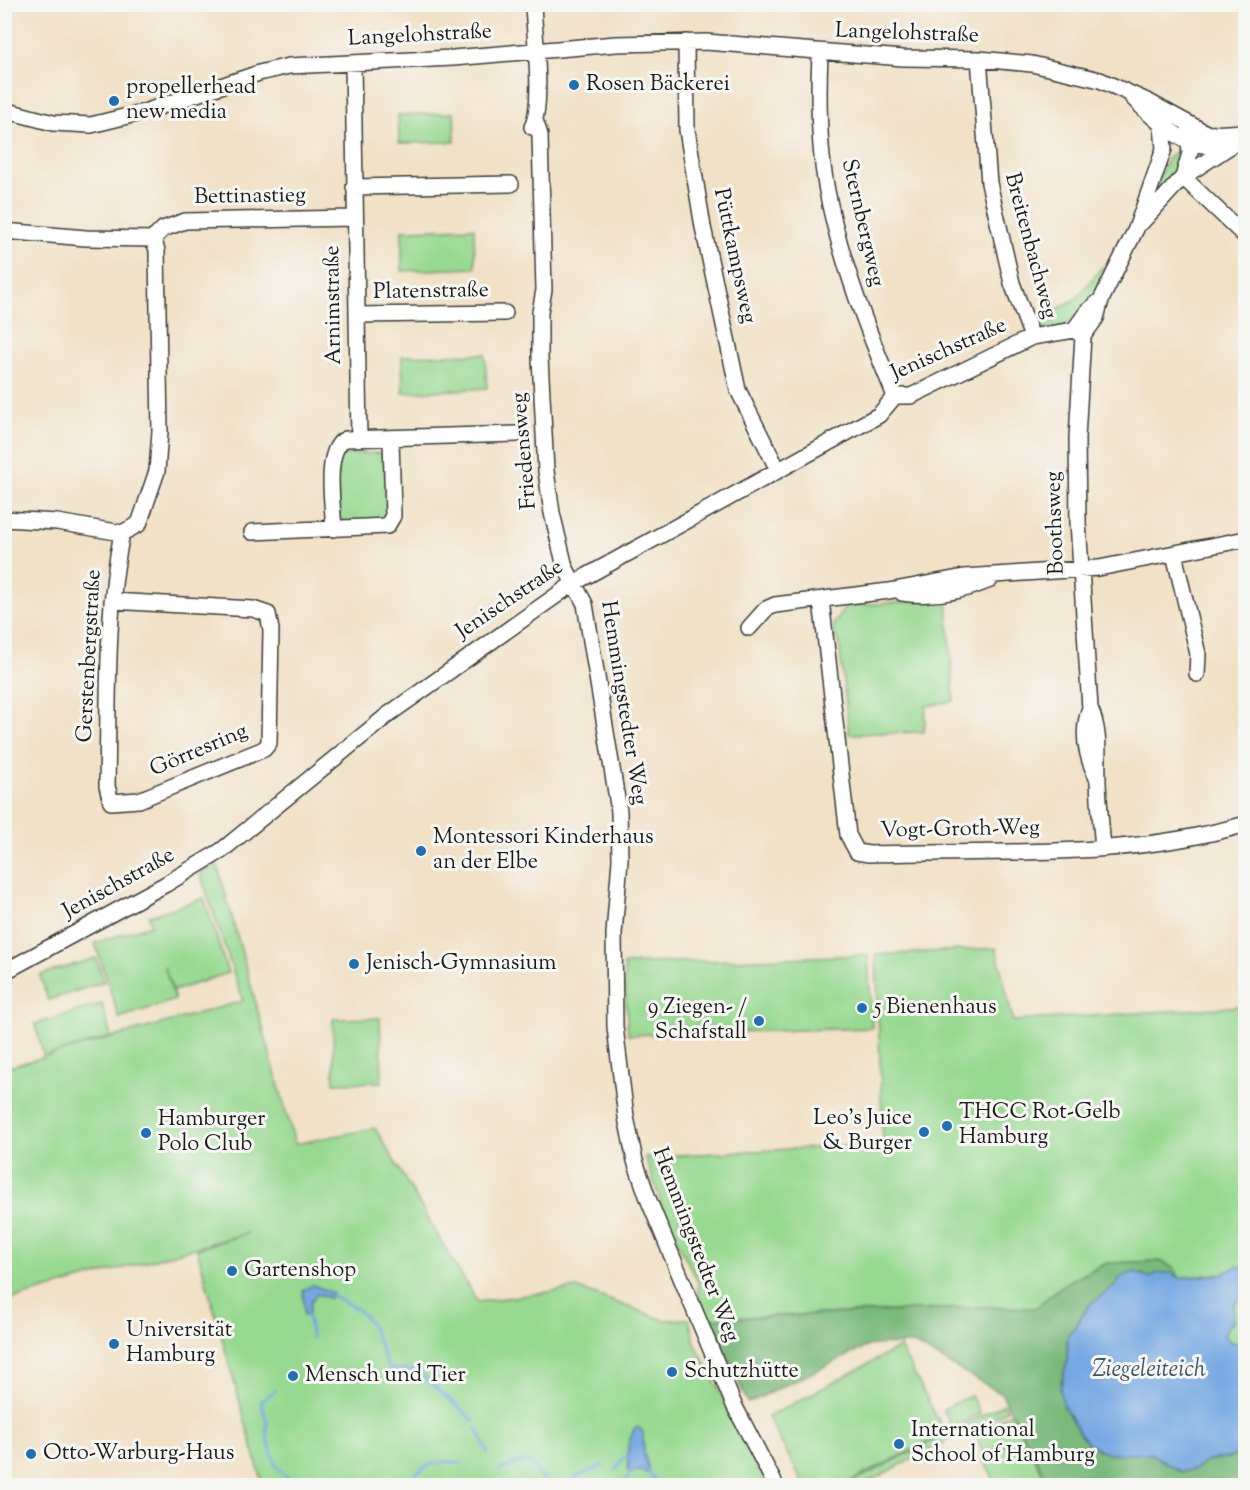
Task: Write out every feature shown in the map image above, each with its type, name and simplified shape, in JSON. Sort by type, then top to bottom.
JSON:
[{"type":"street","name":"Friedensweg","points":[[532,4],[536,51],[535,120],[531,129],[530,144],[535,290],[540,312],[546,471],[561,551],[574,583]]},
{"type":"street","name":"Langelohstraße","points":[[4,110],[53,123],[91,125],[144,112],[274,68],[686,42],[903,58],[1017,61],[1069,71],[1100,80],[1149,102],[1208,134],[1243,138]]},
{"type":"street","name":"Püttkampsweg","points":[[686,42],[687,130],[703,227],[738,390],[778,470]]},
{"type":"street","name":"Sternbergweg","points":[[820,53],[820,141],[827,189],[854,291],[895,396]]},
{"type":"street","name":"Breitenbachweg","points":[[979,59],[986,164],[993,204],[1012,282],[1032,337]]},
{"type":"street","name":"Arnimstraße","points":[[353,63],[359,439]]},
{"type":"street","name":"Langelohstraße","points":[[1130,95],[1162,126],[1187,141]]},
{"type":"street","points":[[1183,122],[1189,158],[1183,177]]},
{"type":"street","points":[[1079,333],[1096,318],[1101,300],[1136,229],[1162,155],[1165,140],[1162,126]]},
{"type":"street","points":[[1162,155],[1187,141],[1208,134]]},
{"type":"street","points":[[1187,141],[1214,146],[1243,138]]},
{"type":"street","points":[[1136,229],[1183,177],[1243,138]]},
{"type":"street","points":[[1183,177],[1245,237]]},
{"type":"street","points":[[354,187],[511,184]]},
{"type":"street","name":"Bettinastieg","points":[[153,239],[163,229],[174,224],[199,219],[354,218]]},
{"type":"street","points":[[4,231],[86,238],[153,239],[157,250],[160,432],[158,465],[139,524],[133,530],[122,533],[57,522],[4,519]]},
{"type":"street","name":"Platenstraße","points":[[357,315],[505,314]]},
{"type":"street","name":"Jenischstraße","points":[[4,972],[166,884],[221,850],[389,714],[574,583],[879,415],[895,396],[911,396],[1032,337],[1079,333]]},
{"type":"street","name":"Boothsweg","points":[[1079,333],[1077,462],[1080,569],[1090,708],[1086,718],[1086,744],[1098,779],[1103,848]]},
{"type":"street","points":[[334,529],[332,457],[340,441],[517,434]]},
{"type":"street","points":[[252,532],[382,527],[391,522],[391,438]]},
{"type":"street","name":"Gerstenbergstraße","points":[[111,802],[108,786],[112,601],[122,533]]},
{"type":"street","points":[[749,628],[766,609],[889,591],[964,577],[1001,576],[1051,569],[1080,569],[1174,554],[1245,539]]},
{"type":"street","points":[[1174,554],[1198,654],[1197,674]]},
{"type":"street","name":"Hemmingstedter Weg","points":[[574,583],[585,604],[618,802],[620,860],[614,934],[615,1027],[626,1117],[633,1153],[649,1201],[734,1405],[776,1485]]},
{"type":"street","name":"Vogt-Groth-Weg","points":[[821,600],[848,835],[857,852],[869,854],[1103,848],[1185,838],[1245,824]]},
{"type":"street","name":"Görresring","points":[[111,802],[139,800],[194,779],[264,748],[269,743],[271,734],[271,630],[268,614],[253,609],[112,601]]},
{"type":"green space","points":[[454,113],[455,142],[399,143],[398,115]]},
{"type":"green space","points":[[1181,145],[1185,145],[1183,168],[1164,189],[1157,183],[1167,160]]},
{"type":"green space","points":[[474,228],[475,268],[402,271],[402,230]]},
{"type":"green space","points":[[1102,267],[1110,271],[1098,292],[1080,313],[1059,328],[1047,330],[1035,328],[1033,323],[1077,298]]},
{"type":"green space","points":[[485,354],[487,388],[403,393],[402,356]]},
{"type":"green space","points":[[380,453],[385,456],[387,519],[346,524],[339,520],[337,460],[344,454]]},
{"type":"green space","points":[[947,599],[954,701],[926,706],[924,732],[849,734],[839,642],[834,637],[834,624],[846,606]]},
{"type":"green space","points":[[217,864],[295,1144],[375,1128],[477,1302],[577,1288],[664,1320],[689,1319],[695,1343],[768,1485],[263,1485],[197,1249],[248,1233],[5,1301],[5,1068],[44,1057],[35,1024],[102,1004],[111,1037],[46,1056],[243,1001],[200,873]]},
{"type":"green space","points":[[204,898],[228,973],[173,991],[164,966],[175,1000],[119,1018],[95,943],[151,925],[149,916]]},
{"type":"green space","points":[[996,948],[1013,1021],[1245,1006],[1245,1268],[1237,1266],[1228,1273],[1179,1278],[1175,1269],[1160,1261],[1107,1263],[1064,1284],[1036,1308],[987,1307],[707,1319],[698,1296],[698,1282],[671,1230],[645,1157],[883,1144],[876,955]]},
{"type":"green space","points":[[868,955],[872,1028],[628,1035],[624,964]]},
{"type":"green space","points":[[96,958],[104,982],[48,1000],[40,975]]},
{"type":"green space","points":[[380,1018],[382,1082],[334,1083],[333,1019]]},
{"type":"green space","points":[[1160,1261],[1175,1269],[1179,1278],[1176,1274],[1150,1279],[1141,1273],[1120,1277],[1116,1285],[1085,1311],[1067,1339],[1067,1362],[1061,1382],[1063,1405],[1080,1434],[1098,1450],[1151,1454],[1181,1472],[1196,1469],[1208,1460],[1236,1456],[1245,1451],[1245,1485],[1050,1485],[1001,1393],[914,1344],[870,1345],[748,1403],[720,1342],[714,1319],[987,1307],[1035,1308],[1064,1284],[1107,1263]]},
{"type":"green space","points":[[1245,1293],[1245,1344],[1231,1342],[1224,1336],[1228,1326],[1233,1322],[1234,1304]]},
{"type":"green space","points":[[900,1347],[945,1433],[843,1485],[804,1485],[768,1417]]},
{"type":"green space","points":[[971,1395],[980,1413],[952,1427],[943,1409]]},
{"type":"green space","points":[[1004,1404],[1007,1410],[862,1485],[847,1485]]},
{"type":"green space","points":[[1011,1413],[1048,1485],[997,1485],[982,1458],[1021,1437],[984,1454],[973,1432]]},
{"type":"water","name":"Ziegeleiteich","points":[[1237,1266],[1245,1268],[1245,1293],[1234,1304],[1233,1322],[1228,1326],[1224,1336],[1231,1342],[1245,1344],[1245,1451],[1229,1458],[1208,1460],[1196,1469],[1181,1472],[1151,1454],[1107,1454],[1088,1443],[1063,1405],[1060,1390],[1067,1362],[1068,1334],[1077,1325],[1090,1304],[1116,1285],[1120,1277],[1135,1272],[1150,1278],[1158,1273],[1172,1273],[1179,1278],[1222,1274]]},
{"type":"water","points":[[313,1285],[333,1293],[330,1298],[317,1294],[311,1301],[309,1314],[304,1315],[303,1290]]},
{"type":"water","points":[[638,1427],[643,1432],[644,1454],[649,1469],[647,1473],[639,1470],[632,1473],[628,1471],[628,1445],[634,1429]]},
{"type":"waterway","points":[[331,1295],[357,1309],[370,1322],[389,1369],[417,1371],[474,1421]]},
{"type":"waterway","points":[[307,1311],[312,1338]]},
{"type":"waterway","points":[[275,1391],[261,1401],[267,1423],[267,1438],[276,1466],[292,1482]]},
{"type":"waterway","points":[[477,1428],[488,1453]]},
{"type":"waterway","points":[[616,1470],[623,1458],[629,1457]]},
{"type":"waterway","points":[[406,1486],[417,1473],[430,1465],[444,1462],[462,1463]]},
{"type":"waterway","points":[[500,1470],[519,1462],[531,1463],[548,1486]]},
{"type":"waterway","points":[[566,1486],[578,1476],[603,1466]]},
{"type":"waterway","points":[[648,1471],[659,1486]]},
{"type":"waterway","points":[[624,1486],[630,1472]]},
{"type":"place","name":"Rosen Bäckerei","points":[[574,85]]},
{"type":"place","name":"propellerhead new media","points":[[114,101]]},
{"type":"place","name":"Montessori Kinderhaus an der Elbe","points":[[421,851]]},
{"type":"place","name":"Jenisch-Gymnasium","points":[[354,964]]},
{"type":"place","name":"5 Bienenhaus","points":[[862,1008]]},
{"type":"place","name":"9 Ziegen- / Schafstall","points":[[759,1021]]},
{"type":"place","name":"THCC Rot-Gelb Hamburg","points":[[947,1126]]},
{"type":"place","name":"Leo's Juice & Burger","points":[[924,1132]]},
{"type":"place","name":"Hamburger Polo Club","points":[[146,1133]]},
{"type":"place","name":"Gartenshop","points":[[232,1271]]},
{"type":"place","name":"Universität Hamburg","points":[[114,1344]]},
{"type":"place","name":"Schutzhütte","points":[[672,1372]]},
{"type":"place","name":"Mensch und Tier","points":[[293,1376]]},
{"type":"place","name":"International School of Hamburg","points":[[899,1444]]},
{"type":"place","name":"Otto-Warburg-Haus","points":[[31,1454]]}]
